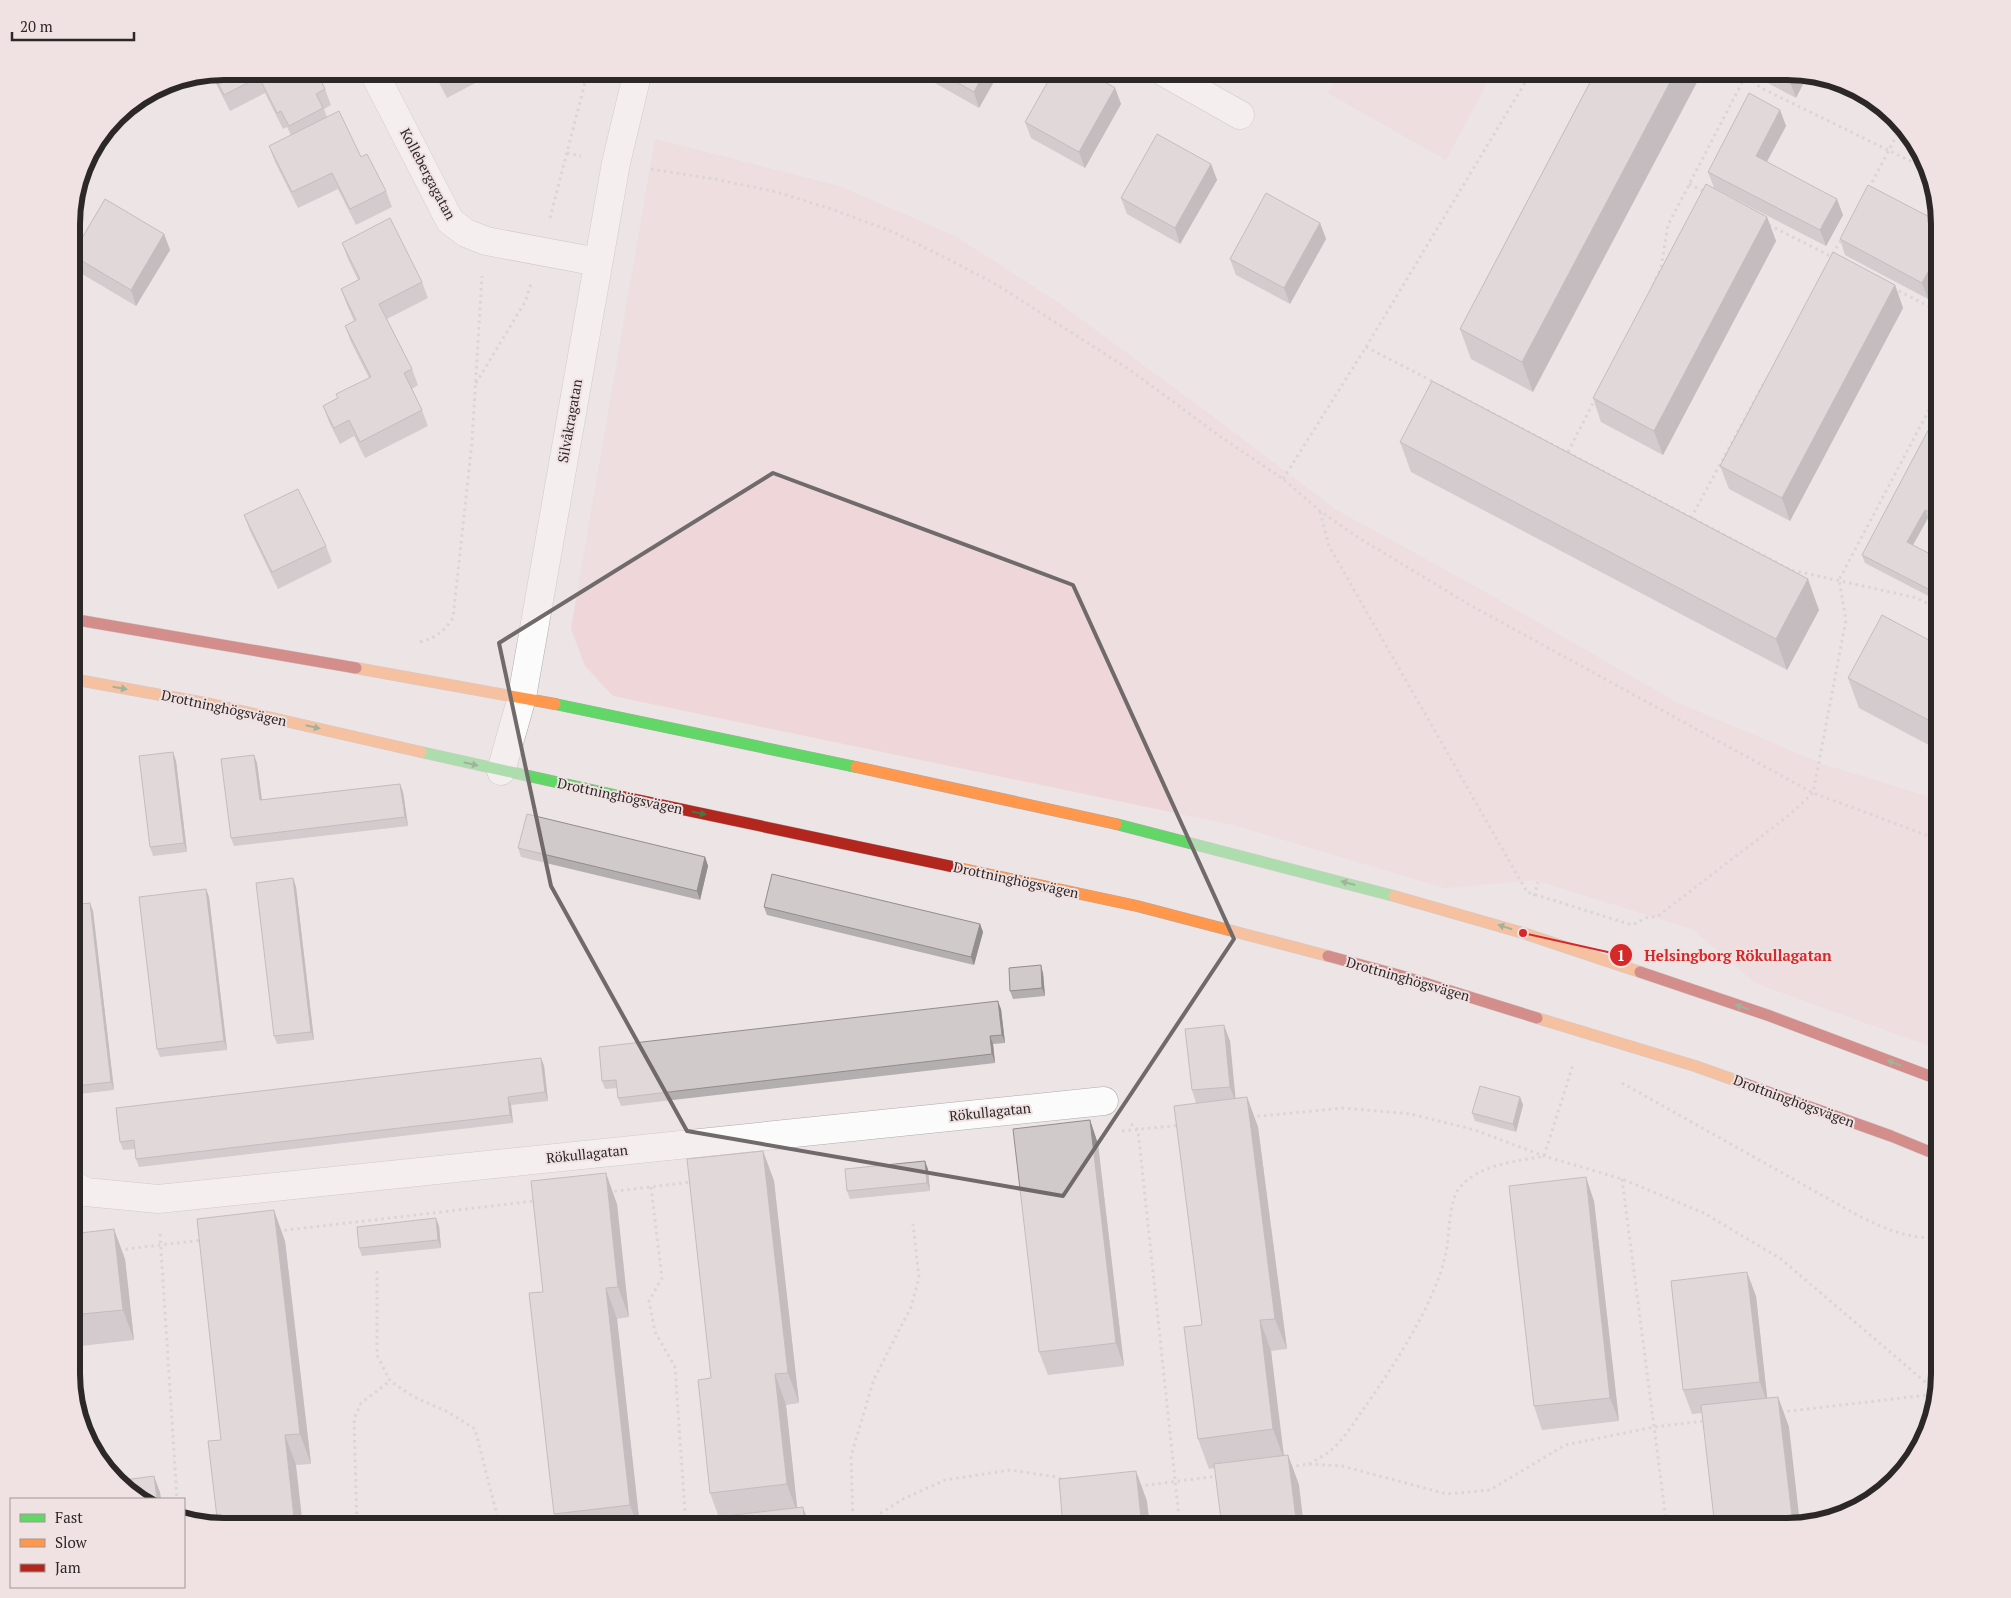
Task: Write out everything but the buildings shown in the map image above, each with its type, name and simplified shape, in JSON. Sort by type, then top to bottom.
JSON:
[{"type":"street","name":"Kollebergagatan","points":[[378,80],[450,221],[466,233],[486,241],[598,262]]},
{"type":"street","name":"Silvåkragatan","points":[[501,771],[522,697],[616,163],[636,80]]},
{"type":"street","points":[[1178,80],[1240,115]]},
{"type":"street","points":[[80,620],[522,697],[1031,804],[1156,833],[1414,901],[1523,933],[1742,1007],[1931,1077]]},
{"type":"street","name":"Drottninghögsvägen","points":[[80,680],[212,704],[501,771],[1137,906],[1402,976],[1696,1066],[1891,1136],[1931,1152]]},
{"type":"street","name":"Rökullagatan","points":[[80,1189],[86,1192],[158,1199],[1104,1100]]},
{"type":"path","points":[[586,80],[567,153],[777,192],[834,210],[902,237],[997,285],[1130,370],[1221,437],[1283,479],[1320,511],[1359,538],[1470,605],[1813,793],[1931,837]]},
{"type":"path","points":[[1283,479],[1366,346],[1527,80]]},
{"type":"path","points":[[1652,286],[1661,268],[1668,225],[1744,80]]},
{"type":"path","points":[[1751,80],[1761,88],[1918,164]]},
{"type":"path","points":[[1867,191],[1898,133]]},
{"type":"path","points":[[1689,184],[1706,193]]},
{"type":"path","points":[[1765,223],[1840,261]]},
{"type":"path","points":[[1827,266],[1845,232]]},
{"type":"path","points":[[415,643],[430,640],[444,631],[453,618],[472,442],[479,310],[486,241]]},
{"type":"path","points":[[1890,286],[1931,307]]},
{"type":"path","points":[[1366,346],[1791,570],[1917,598],[1931,605]]},
{"type":"path","points":[[1691,518],[1766,378]]},
{"type":"path","points":[[1568,452],[1599,391]]},
{"type":"path","points":[[1320,511],[1328,546],[1527,892],[1632,925],[1646,918],[1658,916],[1788,816],[1813,793],[1846,620],[1839,580],[1931,407]]},
{"type":"path","points":[[1532,901],[1538,882]]},
{"type":"path","points":[[1544,1156],[1571,1074]]},
{"type":"path","points":[[1616,1079],[1859,1216],[1893,1232],[1914,1238],[1931,1238]]},
{"type":"path","points":[[1244,1118],[1343,1108],[1411,1114],[1475,1130],[1544,1156],[1622,1179],[1704,1213],[1781,1259],[1930,1387]]},
{"type":"path","points":[[1118,1132],[1186,1124]]},
{"type":"path","points":[[1138,1130],[1179,1518]]},
{"type":"path","points":[[1308,1464],[1330,1451],[1352,1425],[1394,1366],[1431,1297],[1446,1254],[1450,1222],[1458,1189],[1477,1172],[1504,1164],[1544,1156]]},
{"type":"path","points":[[1622,1179],[1666,1518]]},
{"type":"path","points":[[602,1193],[701,1181]]},
{"type":"path","points":[[651,1187],[662,1278],[649,1301],[655,1332],[675,1367],[685,1518]]},
{"type":"path","points":[[158,1199],[177,1498]]},
{"type":"path","points":[[268,1232],[543,1200]]},
{"type":"path","points":[[853,1518],[851,1456],[874,1379],[911,1307],[919,1278],[914,1224]]},
{"type":"path","points":[[111,1251],[210,1239]]},
{"type":"path","points":[[377,1271],[377,1355],[390,1381],[414,1397],[446,1412],[475,1429],[498,1518]]},
{"type":"path","points":[[358,1518],[354,1419],[361,1403],[390,1381]]},
{"type":"path","points":[[1781,1412],[1930,1394]]},
{"type":"path","points":[[1289,1467],[1308,1464],[1342,1466],[1447,1494],[1490,1490],[1565,1446],[1654,1427],[1712,1420]]},
{"type":"path","points":[[874,1518],[903,1500],[945,1480],[1010,1470],[1065,1480]]},
{"type":"path","points":[[1138,1486],[1222,1476]]},
{"type":"highlighted area","points":[[773,473],[1073,585],[1234,939],[1063,1196],[687,1131],[551,886],[499,643]]},
{"type":"shaded area","points":[[1335,80],[1488,80],[1446,160],[1328,93]]},
{"type":"shaded area","points":[[655,139],[839,186],[955,236],[1059,303],[1335,509],[1480,589],[1676,702],[1825,765],[1931,797],[1931,1047],[1755,983],[1692,929],[1535,880],[1445,888],[1233,825],[613,696],[585,666],[571,629]]},
{"type":"traffic: fast","points":[[555,704],[856,767]]},
{"type":"traffic: fast","points":[[421,752],[619,796]]},
{"type":"traffic: fast","points":[[1116,824],[1394,896]]},
{"type":"traffic: slow","points":[[356,668],[555,704]]},
{"type":"traffic: slow","points":[[80,680],[211,704],[421,752]]},
{"type":"traffic: slow","points":[[856,767],[1116,824]]},
{"type":"traffic: slow","points":[[954,867],[1137,906],[1328,956]]},
{"type":"traffic: slow","points":[[1394,896],[1523,933],[1640,972]]},
{"type":"traffic: slow","points":[[1537,1018],[1695,1066],[1740,1082]]},
{"type":"traffic: jam","points":[[80,620],[356,668]]},
{"type":"traffic: jam","points":[[619,796],[954,867]]},
{"type":"traffic: jam","points":[[1328,956],[1402,976],[1537,1018]]},
{"type":"traffic: jam","points":[[1640,972],[1770,1016],[1931,1077]]},
{"type":"traffic: jam","points":[[1740,1082],[1891,1136],[1931,1152]]},
{"type":"place","name":"Helsingborg Rökullagatan","points":[[1523,933]]}]
